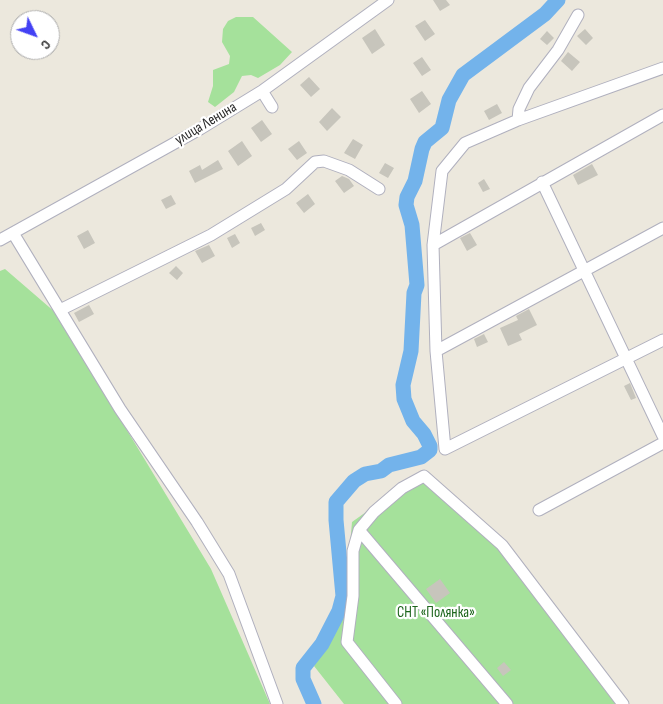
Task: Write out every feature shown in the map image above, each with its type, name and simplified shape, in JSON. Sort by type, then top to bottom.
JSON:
[{"type":"street","name":"улица Ленина","points":[[0,240],[200,129],[262,91],[388,0]]},
{"type":"street","points":[[518,120],[519,109],[529,88],[558,50],[578,15]]},
{"type":"street","points":[[663,68],[518,120],[465,142],[442,171],[433,245],[436,351],[445,449],[663,340]]},
{"type":"street","points":[[262,91],[272,107]]},
{"type":"street","points":[[433,245],[663,115]]},
{"type":"street","points":[[60,310],[211,235],[286,189],[315,162],[324,161],[349,170],[379,189]]},
{"type":"street","points":[[542,182],[663,436]]},
{"type":"street","points":[[436,351],[663,228]]},
{"type":"street","points":[[13,233],[120,409],[197,522],[229,574],[277,704]]},
{"type":"street","points":[[539,510],[663,442]]},
{"type":"street","points":[[396,704],[348,642],[353,596],[353,551],[359,530],[374,512],[402,488],[424,476],[502,545],[624,704]]},
{"type":"street","points":[[359,530],[507,704]]},
{"type":"green space","points":[[236,17],[253,17],[292,52],[280,65],[258,78],[251,75],[242,76],[234,92],[215,107],[208,102],[213,86],[213,70],[229,64],[230,56],[222,42],[223,29],[228,21]]},
{"type":"green space","points":[[5,269],[56,313],[211,569],[270,704],[0,704],[0,271]]},
{"type":"green space","name":"СНТ «Полянка»","points":[[422,472],[497,544],[628,704],[344,704],[314,666],[344,615],[352,522]]},
{"type":"building","points":[[433,0],[446,0],[450,5],[440,11]]},
{"type":"building","points":[[425,20],[435,34],[425,41],[415,26]]},
{"type":"building","points":[[375,29],[385,45],[372,54],[362,38]]},
{"type":"building","points":[[585,29],[593,38],[586,45],[577,36]]},
{"type":"building","points":[[547,31],[554,38],[547,45],[540,39]]},
{"type":"building","points":[[568,52],[580,62],[572,71],[561,61]]},
{"type":"building","points":[[422,57],[431,70],[422,76],[413,63]]},
{"type":"building","points":[[309,77],[320,89],[311,97],[300,85]]},
{"type":"building","points":[[422,91],[431,104],[419,113],[410,99]]},
{"type":"building","points":[[497,104],[502,113],[489,120],[484,111]]},
{"type":"building","points":[[332,108],[341,117],[327,131],[319,122]]},
{"type":"building","points":[[262,120],[272,134],[261,142],[251,128]]},
{"type":"building","points":[[353,139],[363,145],[355,159],[344,153]]},
{"type":"building","points":[[242,141],[252,156],[238,166],[228,151]]},
{"type":"building","points":[[299,141],[307,153],[297,160],[288,149]]},
{"type":"building","points":[[218,160],[223,169],[195,183],[189,171],[200,165],[202,170]]},
{"type":"building","points":[[385,163],[394,168],[388,178],[379,173]]},
{"type":"building","points":[[592,164],[598,175],[578,185],[573,175]]},
{"type":"building","points":[[342,176],[349,179],[354,186],[344,193],[335,181]]},
{"type":"building","points":[[484,179],[490,189],[483,192],[478,183]]},
{"type":"building","points":[[308,194],[315,204],[304,213],[296,203]]},
{"type":"building","points":[[171,195],[176,204],[166,209],[161,200]]},
{"type":"building","points":[[261,223],[265,230],[255,236],[251,228]]},
{"type":"building","points":[[88,230],[95,243],[84,249],[77,236]]},
{"type":"building","points":[[470,233],[477,245],[467,251],[460,238]]},
{"type":"building","points":[[235,234],[240,243],[232,248],[227,238]]},
{"type":"building","points":[[209,245],[215,256],[202,263],[195,251]]},
{"type":"building","points":[[176,266],[183,273],[177,280],[169,273]]},
{"type":"building","points":[[89,305],[94,314],[79,322],[74,313]]},
{"type":"building","points":[[529,309],[537,325],[519,334],[522,340],[508,346],[500,328],[518,320],[516,316]]},
{"type":"building","points":[[484,334],[488,342],[477,347],[474,339]]},
{"type":"building","points":[[630,383],[636,398],[631,400],[624,386]]},
{"type":"building","points":[[440,579],[450,593],[436,603],[426,589]]},
{"type":"building","points":[[504,662],[511,670],[503,676],[497,668]]},
{"type":"waterway","points":[[314,704],[303,679],[303,668],[322,644],[339,611],[343,596],[336,502],[354,481],[365,474],[381,471],[389,465],[421,457],[430,450],[424,434],[413,421],[404,399],[403,385],[411,351],[414,293],[417,285],[412,225],[406,205],[407,197],[415,181],[422,149],[425,142],[442,128],[449,100],[463,75],[545,14],[558,0]]}]
